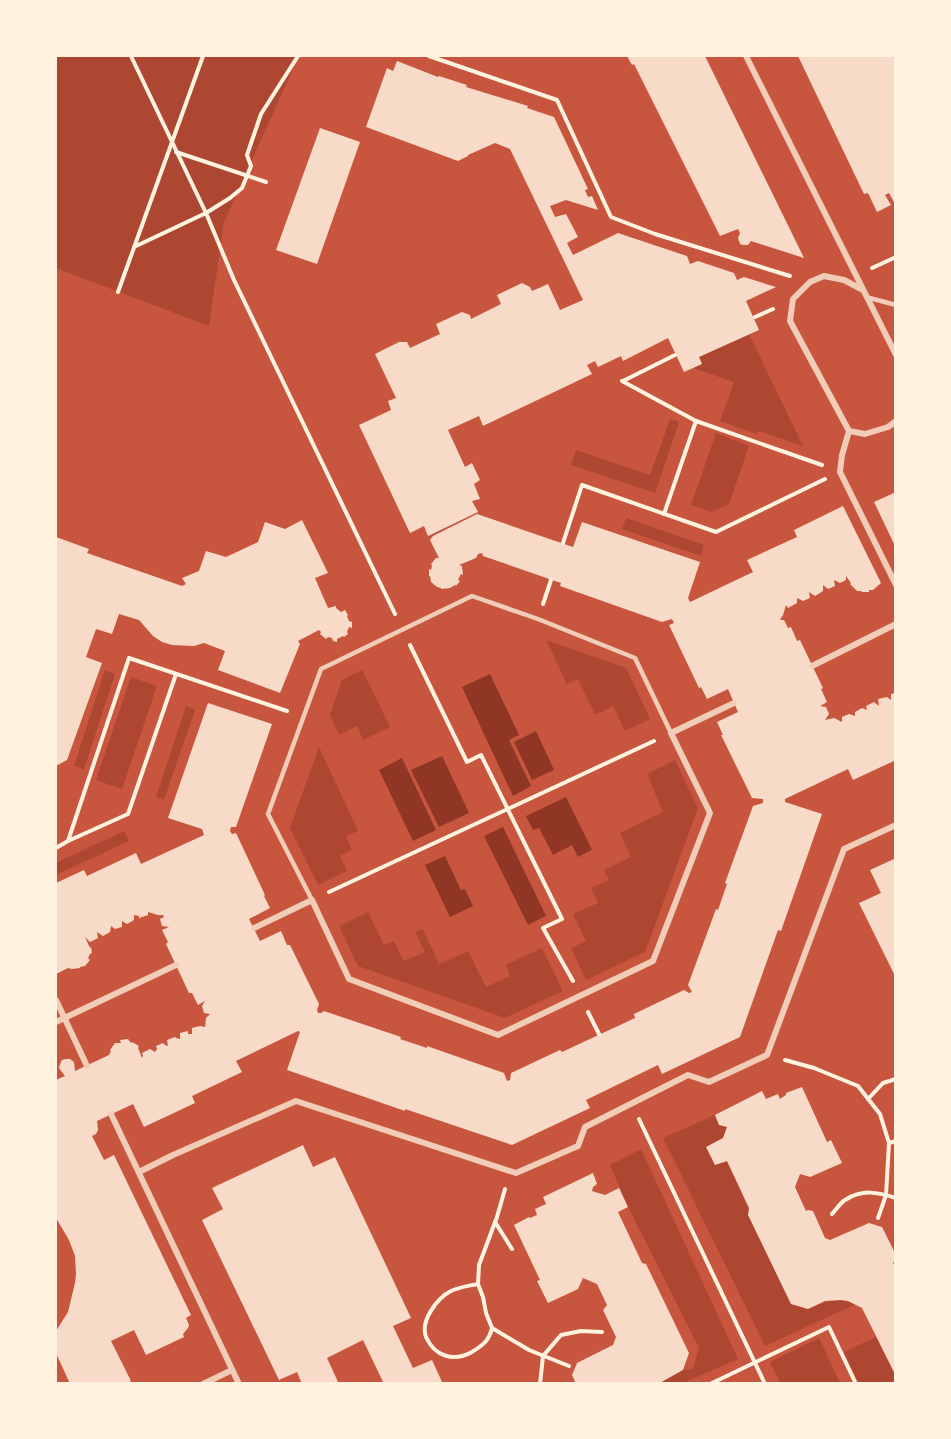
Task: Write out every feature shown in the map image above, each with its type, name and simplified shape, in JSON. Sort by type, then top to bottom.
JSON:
[{"type":"street","points":[[746,56],[896,355]]},
{"type":"street","points":[[861,289],[844,280],[824,276],[810,282],[793,299],[790,321],[849,431],[840,472],[896,585]]},
{"type":"street","points":[[849,431],[865,434],[888,427],[896,421]]},
{"type":"street","points":[[812,666],[896,624]]},
{"type":"street","points":[[254,928],[312,900],[350,980],[498,1035],[653,961],[710,813],[671,734],[734,703]]},
{"type":"street","points":[[139,1172],[296,1101],[516,1173],[578,1146],[585,1126],[688,1075],[709,1082],[767,1055],[844,849],[896,825]]},
{"type":"street","points":[[56,1022],[176,964]]},
{"type":"street","points":[[56,1000],[87,1065]]},
{"type":"street","points":[[111,1114],[239,1383]]},
{"type":"street","points":[[203,1383],[232,1370]]},
{"type":"lane","points":[[866,297],[896,305]]},
{"type":"lane","points":[[312,900],[268,814],[321,669],[472,596],[538,619],[635,658],[671,734]]},
{"type":"path","points":[[131,56],[206,213],[234,280],[467,762],[481,755],[561,919],[543,928],[581,996],[599,1034]]},
{"type":"path","points":[[118,292],[203,56]]},
{"type":"path","points":[[134,247],[206,213],[242,188],[251,166],[247,155],[261,114],[298,56]]},
{"type":"path","points":[[429,56],[557,100],[611,218],[810,282]]},
{"type":"path","points":[[176,152],[266,182]]},
{"type":"path","points":[[675,355],[622,381],[696,421],[840,472]]},
{"type":"path","points":[[664,514],[696,421]]},
{"type":"path","points":[[563,543],[582,485],[716,532],[840,472]]},
{"type":"path","points":[[546,596],[551,580]]},
{"type":"path","points":[[68,841],[129,658],[284,710]]},
{"type":"path","points":[[56,848],[128,814],[176,674]]},
{"type":"path","points":[[312,900],[671,734]]},
{"type":"path","points":[[767,1055],[814,1068],[858,1086],[880,1114],[889,1143],[886,1195],[878,1218]]},
{"type":"path","points":[[868,1099],[883,1083],[896,1079]]},
{"type":"path","points":[[632,1103],[765,1383]]},
{"type":"path","points":[[889,1143],[896,1141]]},
{"type":"path","points":[[478,1284],[448,1292],[435,1303],[425,1323],[425,1336],[435,1350],[443,1355],[454,1358],[468,1354],[490,1338],[492,1328],[478,1284],[479,1265],[510,1171]]},
{"type":"path","points":[[832,1214],[844,1200],[860,1194],[874,1191],[896,1198]]},
{"type":"path","points":[[495,1221],[512,1249]]},
{"type":"path","points":[[712,1383],[829,1327],[856,1383]]},
{"type":"path","points":[[492,1328],[530,1350],[569,1366]]},
{"type":"path","points":[[540,1383],[543,1356],[561,1335],[581,1331],[602,1332]]},
{"type":"shaded area","points":[[56,56],[299,56],[224,222],[209,326],[56,268]]},
{"type":"shaded area","points":[[749,334],[803,446],[759,431],[756,434],[720,421],[734,382],[693,368],[702,364],[699,357]]},
{"type":"shaded area","points":[[670,419],[679,422],[655,493],[571,465],[576,450],[650,475]]},
{"type":"shaded area","points":[[716,433],[749,446],[729,504],[712,512],[691,505]]},
{"type":"shaded area","points":[[626,518],[704,545],[701,556],[622,529]]},
{"type":"shaded area","points":[[546,640],[626,668],[650,719],[625,731],[613,706],[595,715],[578,679],[567,684]]},
{"type":"shaded area","points":[[105,670],[115,674],[84,769],[74,766]]},
{"type":"shaded area","points":[[362,670],[390,727],[363,740],[357,726],[339,735],[330,715],[342,680]]},
{"type":"shaded area","points":[[490,674],[519,735],[509,740],[531,786],[513,796],[462,687]]},
{"type":"shaded area","points":[[131,677],[157,686],[122,789],[96,780]]},
{"type":"shaded area","points":[[186,706],[195,710],[164,800],[156,797]]},
{"type":"shaded area","points":[[536,731],[554,770],[532,780],[514,742]]},
{"type":"shaded area","points":[[319,747],[358,831],[346,836],[352,850],[340,856],[347,871],[318,885],[290,828]]},
{"type":"shaded area","points":[[442,756],[469,813],[439,827],[411,770]]},
{"type":"shaded area","points":[[402,758],[436,830],[413,841],[379,770]]},
{"type":"shaded area","points":[[675,760],[698,808],[645,952],[586,980],[571,948],[586,941],[573,914],[598,903],[591,888],[609,880],[604,870],[631,857],[620,833],[663,812],[647,774]]},
{"type":"shaded area","points":[[566,797],[592,850],[578,857],[572,845],[553,855],[539,828],[533,830],[526,816]]},
{"type":"shaded area","points":[[503,827],[546,916],[528,925],[484,836]]},
{"type":"shaded area","points":[[124,831],[129,841],[56,875],[56,863]]},
{"type":"shaded area","points":[[445,856],[461,890],[465,889],[473,906],[450,917],[425,865]]},
{"type":"shaded area","points":[[368,912],[384,945],[394,941],[404,961],[425,952],[415,932],[423,929],[439,964],[468,951],[486,987],[510,976],[506,965],[542,948],[563,991],[505,1018],[358,966],[339,926]]},
{"type":"shaded area","points":[[715,1115],[719,1125],[727,1127],[723,1138],[707,1147],[715,1165],[727,1161],[791,1304],[808,1309],[832,1301],[856,1304],[765,1346],[663,1138]]},
{"type":"shaded area","points":[[641,1149],[738,1359],[683,1383],[659,1383],[683,1370],[693,1369],[699,1348],[628,1207],[610,1165]]},
{"type":"shaded area","points":[[876,1337],[895,1376],[895,1383],[859,1383],[844,1352]]},
{"type":"shaded area","points":[[819,1338],[840,1383],[780,1383],[770,1362]]},
{"type":"building","points":[[627,56],[705,56],[804,258],[751,241],[748,245],[740,244],[738,229],[720,236],[634,64],[632,65]]},
{"type":"building","points":[[798,56],[896,56],[896,206],[889,193],[885,195],[891,205],[877,212],[868,193],[864,194]]},
{"type":"building","points":[[397,61],[554,117],[588,189],[585,190],[588,197],[592,196],[598,210],[566,200],[550,206],[555,217],[566,214],[578,237],[567,243],[573,255],[618,233],[687,256],[690,264],[698,261],[734,273],[737,280],[744,277],[776,287],[746,301],[759,330],[699,357],[702,364],[684,372],[668,338],[623,361],[621,356],[598,367],[595,361],[587,365],[592,374],[483,426],[479,416],[448,430],[465,467],[472,463],[480,480],[474,484],[480,499],[472,501],[478,512],[428,536],[424,526],[410,533],[359,425],[391,410],[388,401],[396,398],[375,354],[399,342],[407,342],[410,348],[440,334],[436,324],[462,312],[470,315],[471,319],[501,304],[497,295],[522,283],[530,287],[532,291],[548,284],[560,310],[583,300],[510,149],[495,143],[458,161],[366,127],[387,68],[393,71]]},
{"type":"building","points":[[320,128],[360,142],[317,264],[276,250]]},
{"type":"building","points":[[896,492],[896,548],[874,502]]},
{"type":"building","points":[[843,506],[881,583],[869,592],[861,592],[850,584],[846,576],[846,580],[840,583],[834,580],[835,586],[828,589],[823,585],[823,591],[815,596],[809,592],[810,598],[803,601],[797,598],[797,603],[788,608],[786,605],[780,620],[784,620],[788,628],[791,627],[797,641],[800,640],[823,688],[821,689],[827,702],[820,706],[826,707],[829,714],[825,720],[834,718],[842,722],[842,717],[849,714],[855,716],[855,712],[862,708],[867,710],[866,706],[874,702],[879,706],[878,699],[887,697],[891,700],[891,694],[896,693],[896,760],[853,780],[848,769],[785,799],[785,802],[822,814],[781,931],[778,930],[740,1037],[662,1074],[658,1065],[586,1100],[590,1108],[512,1145],[287,1070],[300,1032],[298,1031],[236,1061],[242,1072],[192,1096],[195,1103],[144,1127],[133,1104],[97,1121],[98,1130],[92,1136],[104,1160],[114,1155],[191,1315],[186,1318],[189,1325],[183,1334],[184,1337],[146,1355],[134,1330],[111,1341],[131,1381],[126,1384],[70,1384],[56,1353],[56,1331],[68,1312],[76,1274],[75,1256],[56,1218],[56,1080],[65,1076],[59,1068],[60,1064],[62,1060],[70,1059],[74,1062],[75,1071],[109,1055],[115,1043],[128,1039],[139,1046],[142,1058],[142,1053],[150,1049],[155,1052],[156,1046],[163,1043],[168,1046],[167,1040],[175,1037],[180,1039],[180,1033],[188,1031],[188,1034],[192,1034],[192,1028],[205,1027],[206,1018],[210,1014],[204,1013],[202,1006],[205,1001],[198,1005],[192,993],[189,993],[166,944],[168,942],[162,930],[169,927],[162,926],[160,919],[164,917],[163,915],[148,912],[148,915],[139,918],[134,915],[134,920],[127,924],[122,921],[122,927],[115,929],[111,926],[110,932],[103,936],[97,932],[98,938],[90,942],[85,937],[91,947],[92,953],[88,958],[90,960],[85,966],[68,968],[56,974],[56,883],[84,870],[87,876],[136,853],[141,864],[204,835],[202,829],[168,818],[208,703],[272,724],[236,827],[231,827],[230,831],[232,834],[236,833],[270,908],[249,919],[260,941],[281,931],[319,1004],[318,1013],[324,1011],[504,1073],[507,1081],[510,1080],[511,1073],[635,1018],[634,1014],[684,990],[692,992],[688,985],[716,909],[718,910],[727,884],[725,883],[753,806],[763,803],[763,799],[752,798],[721,735],[723,735],[717,722],[738,712],[728,689],[707,699],[701,687],[699,688],[669,625],[674,623],[672,619],[662,622],[560,586],[561,583],[483,556],[482,553],[459,565],[462,566],[463,575],[461,574],[456,586],[441,589],[431,582],[429,576],[431,564],[439,558],[430,540],[433,536],[477,514],[573,547],[582,522],[700,562],[688,598],[690,602],[753,572],[747,560],[797,537],[794,530]]},
{"type":"building","points":[[302,520],[328,573],[315,578],[328,608],[336,606],[341,612],[345,610],[348,615],[352,628],[349,627],[348,634],[337,639],[337,642],[332,638],[326,639],[319,630],[298,641],[300,644],[280,693],[218,670],[225,651],[204,643],[194,646],[162,642],[153,636],[139,620],[119,614],[112,634],[96,629],[86,657],[102,663],[67,760],[56,766],[56,537],[89,549],[87,553],[182,586],[186,584],[182,578],[199,571],[206,551],[226,557],[258,542],[265,522],[285,529]]},
{"type":"building","points":[[896,858],[896,978],[859,903],[881,893],[870,870]]},
{"type":"building","points":[[802,1087],[827,1142],[831,1140],[842,1163],[810,1177],[800,1174],[795,1187],[806,1211],[813,1211],[825,1238],[830,1240],[869,1223],[882,1227],[896,1255],[893,1263],[896,1268],[896,1376],[862,1308],[841,1300],[825,1301],[808,1309],[791,1304],[748,1215],[749,1208],[727,1161],[715,1165],[706,1147],[723,1138],[727,1127],[719,1125],[715,1115],[762,1091],[766,1099],[778,1094],[780,1099],[786,1093]]},
{"type":"building","points":[[303,1145],[313,1167],[335,1157],[411,1318],[393,1326],[413,1368],[432,1360],[443,1384],[384,1384],[363,1340],[327,1358],[339,1384],[302,1384],[297,1372],[279,1380],[202,1220],[223,1209],[212,1188]]},
{"type":"building","points":[[593,1173],[597,1184],[592,1191],[605,1195],[619,1188],[628,1207],[618,1212],[689,1353],[683,1370],[658,1384],[576,1384],[572,1375],[577,1363],[613,1345],[616,1337],[603,1310],[607,1305],[597,1284],[583,1278],[578,1289],[548,1303],[537,1281],[540,1280],[514,1225],[537,1215],[535,1209],[546,1204],[543,1197]]}]
